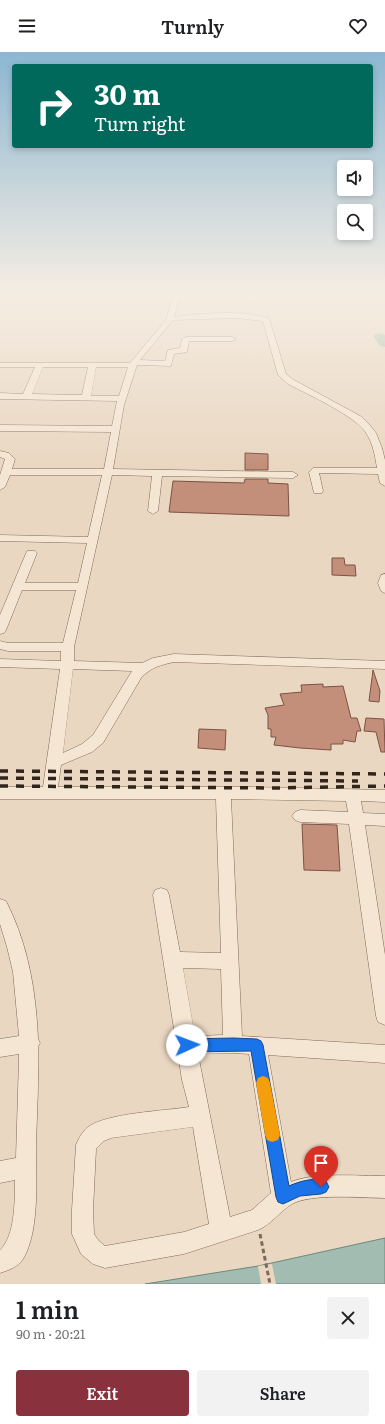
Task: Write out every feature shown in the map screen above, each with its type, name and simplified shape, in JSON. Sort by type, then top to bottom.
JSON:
[{"type":"street","points":[[50,793],[68,647],[108,472],[122,399],[133,364],[145,349]]},
{"type":"street","points":[[0,365],[92,366],[168,364],[171,352],[184,349]]},
{"type":"street","points":[[275,349],[282,375],[291,382],[359,419],[368,426],[375,438],[385,483]]},
{"type":"street","points":[[26,397],[40,366]]},
{"type":"street","points":[[86,399],[92,366]]},
{"type":"street","points":[[0,396],[122,399]]},
{"type":"street","points":[[0,428],[116,429]]},
{"type":"street","points":[[0,454],[6,455],[10,459],[0,487]]},
{"type":"street","points":[[318,491],[313,475],[316,470],[382,471]]},
{"type":"street","points":[[6,472],[293,475]]},
{"type":"street","points":[[153,511],[157,473]]},
{"type":"street","points":[[0,538],[92,540]]},
{"type":"street","points":[[0,630],[31,553]]},
{"type":"street","points":[[385,577],[385,589]]},
{"type":"street","points":[[18,587],[83,586]]},
{"type":"street","points":[[0,645],[8,647],[68,647]]},
{"type":"street","points":[[55,762],[88,748],[98,739],[136,675],[142,668],[158,661],[174,658],[385,665]]},
{"type":"street","points":[[0,664],[67,664],[142,668]]},
{"type":"street","points":[[0,792],[223,793],[385,796]]},
{"type":"street","points":[[223,793],[233,1044]]},
{"type":"street","points":[[353,795],[385,1016]]},
{"type":"street","points":[[300,816],[385,820]]},
{"type":"street","points":[[161,895],[192,1080],[201,1116],[221,1232]]},
{"type":"street","points":[[0,906],[5,914],[22,972],[30,1043],[26,1167],[22,1224],[17,1248],[11,1255],[0,1262]]},
{"type":"street","points":[[172,960],[230,961]]},
{"type":"street","points":[[0,1048],[30,1043]]},
{"type":"street","points":[[187,1045],[257,1045],[385,1054]]},
{"type":"street","points":[[257,1045],[283,1197]]},
{"type":"street","points":[[201,1116],[111,1128],[100,1131],[92,1137],[86,1145],[83,1222],[84,1239],[93,1252],[106,1257],[184,1243],[221,1232],[258,1219],[283,1197],[299,1189],[321,1187],[385,1187]]},
{"type":"street","points":[[0,1172],[26,1167]]},
{"type":"path","points":[[258,1219],[270,1284]]},
{"type":"shaded area","points":[[385,1238],[385,1284],[145,1284],[258,1266]]},
{"type":"pier","points":[[272,1264],[276,1284],[261,1284],[258,1266]]},
{"type":"building","points":[[245,453],[268,454],[268,470],[245,470]]},
{"type":"building","points":[[245,479],[268,479],[268,483],[288,484],[289,516],[169,512],[173,481],[244,483]]},
{"type":"building","points":[[332,558],[344,558],[345,565],[355,565],[356,576],[332,575]]},
{"type":"building","points":[[373,670],[380,691],[379,702],[369,701]]},
{"type":"building","points":[[323,684],[323,687],[343,686],[351,718],[357,718],[361,731],[357,731],[355,742],[343,740],[343,744],[331,744],[331,750],[274,745],[276,737],[271,737],[271,729],[268,729],[268,715],[265,708],[284,705],[280,694],[302,692],[301,685]]},
{"type":"building","points":[[366,718],[384,719],[385,752],[381,752],[376,732],[364,731]]},
{"type":"building","points":[[199,729],[226,730],[225,750],[198,748]]},
{"type":"building","points":[[302,824],[337,825],[340,871],[304,870]]},
{"type":"railway","points":[[0,771],[385,774]]},
{"type":"railway","points":[[0,778],[358,781]]},
{"type":"railway","points":[[0,786],[275,788],[385,786]]},
{"type":"slow traffic","points":[[263,1083],[272,1135]]},
{"type":"route","points":[[187,1045],[257,1045],[283,1197],[299,1189],[321,1187]]}]
